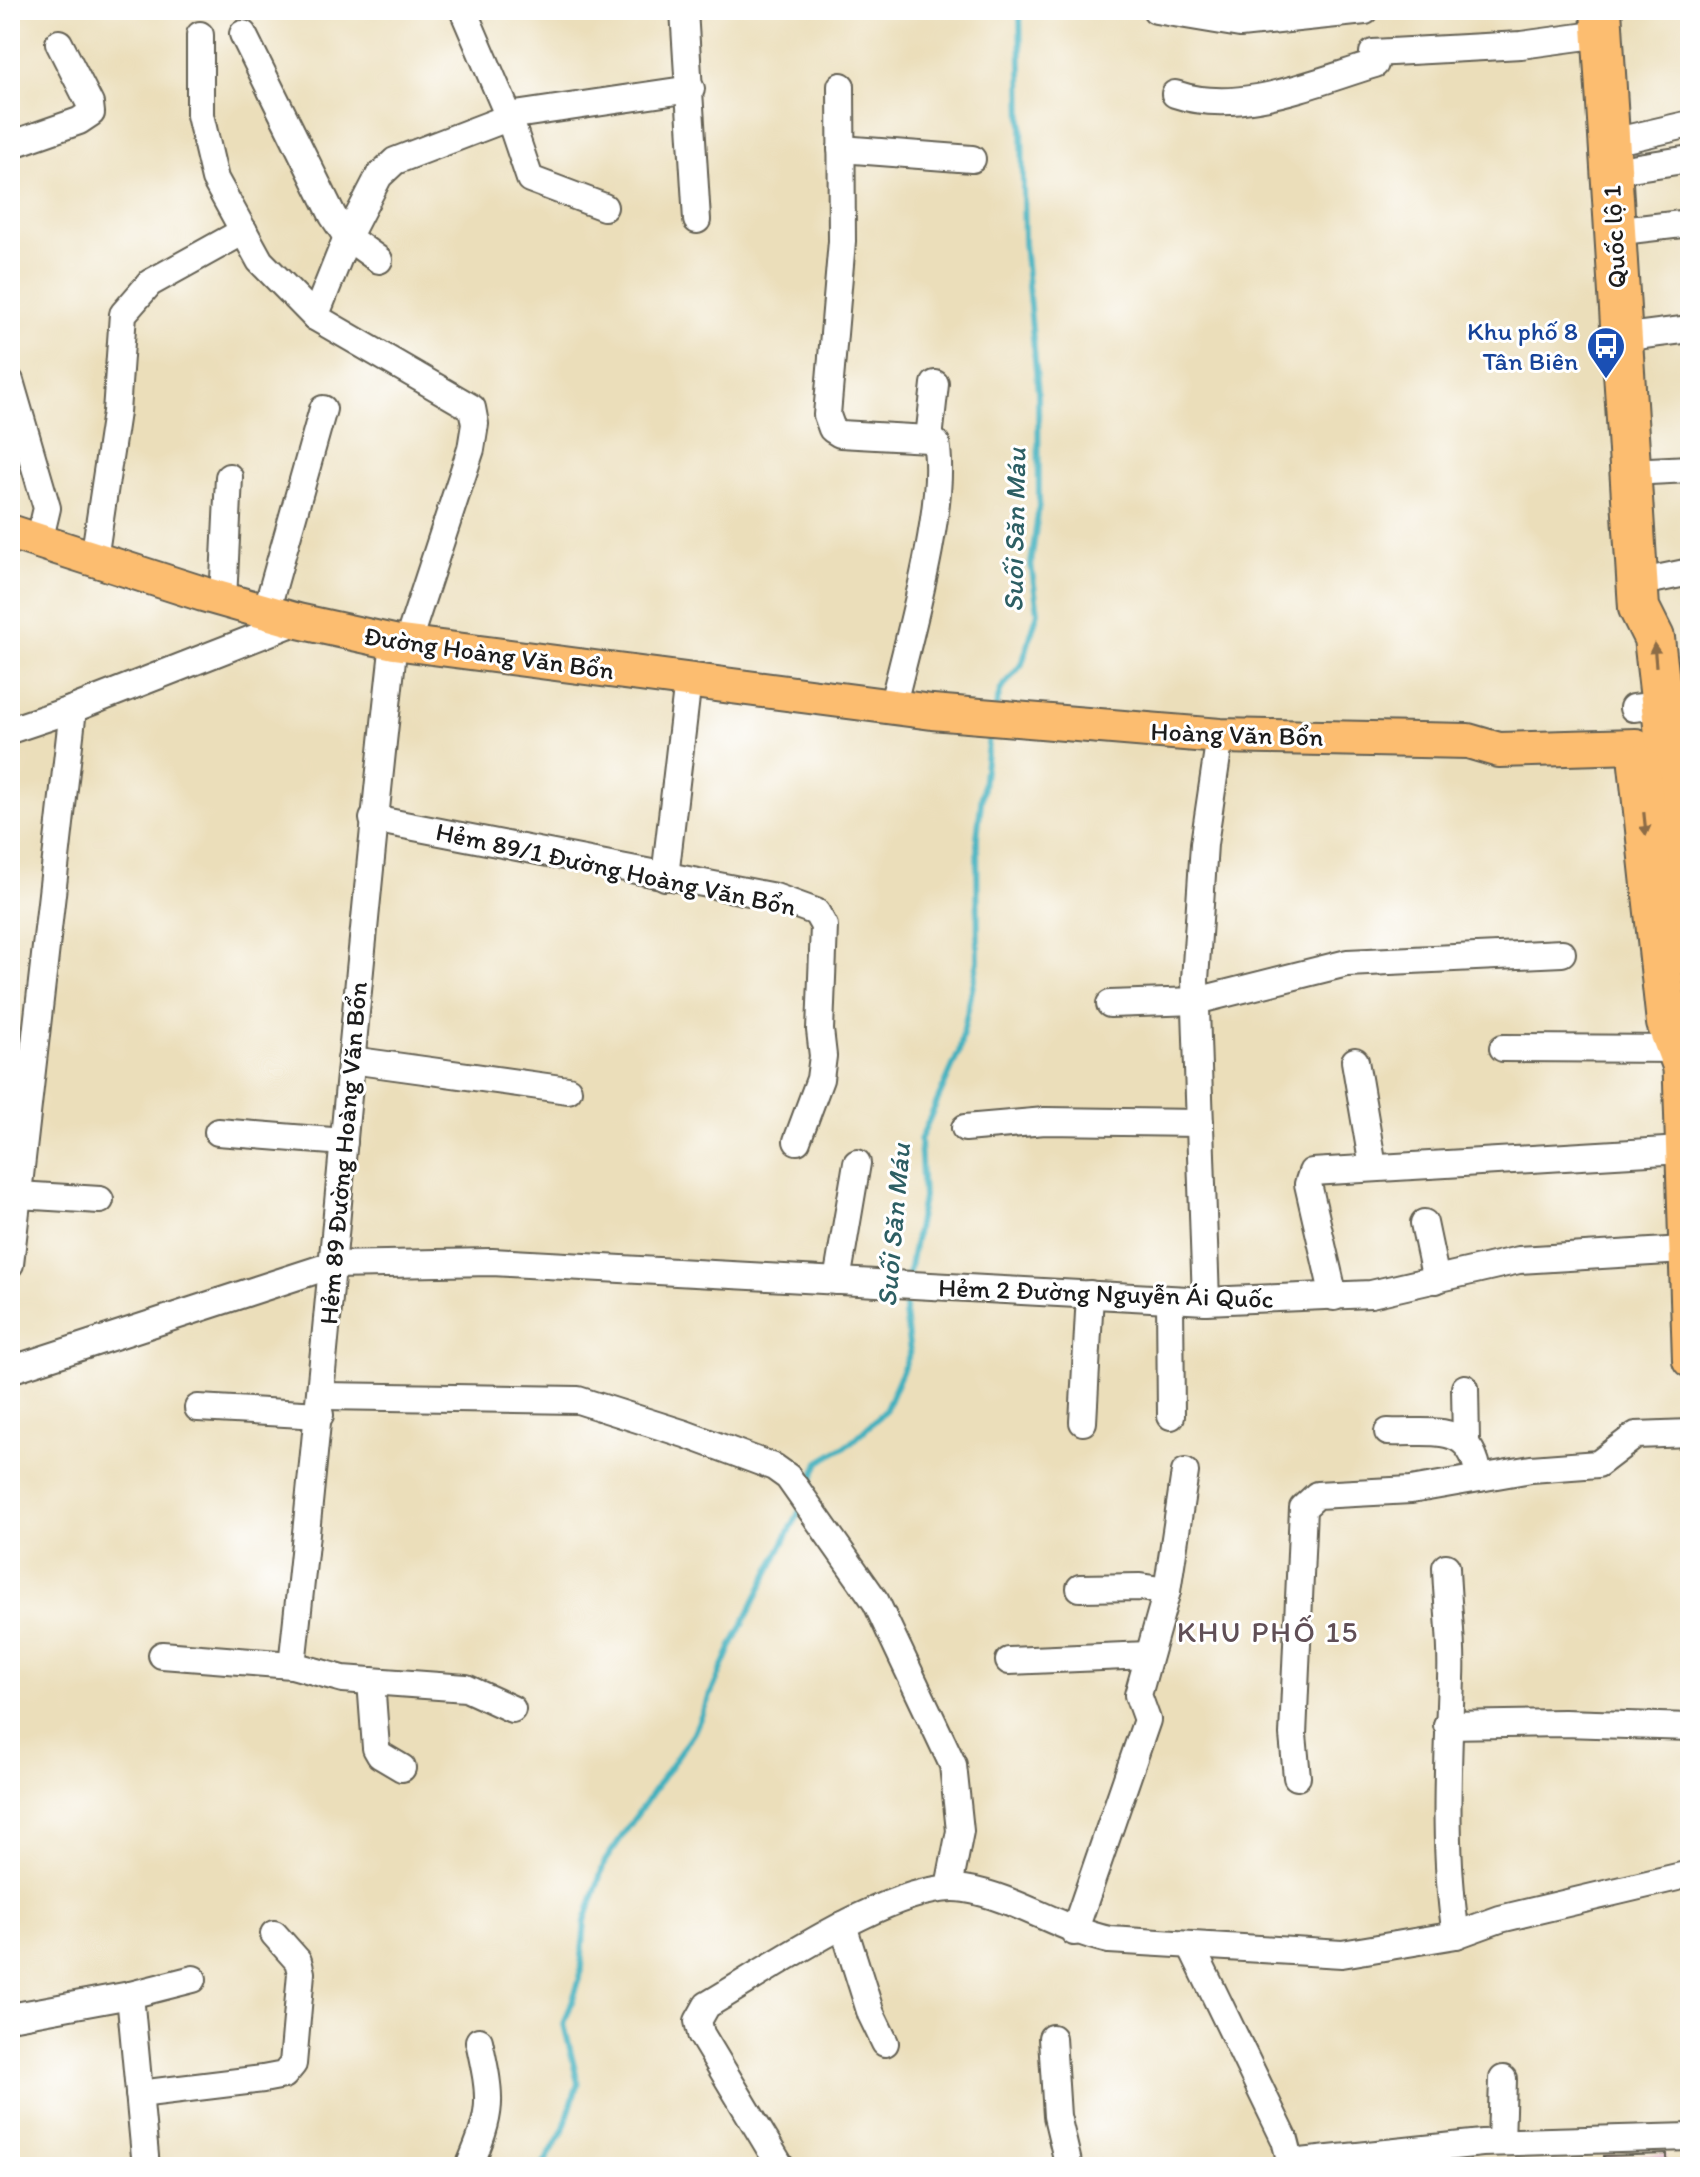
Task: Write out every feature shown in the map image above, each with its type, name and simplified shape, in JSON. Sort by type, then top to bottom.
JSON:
[{"type":"highway","name":"Quốc lộ 1","points":[[1602,22],[1638,596],[1654,638],[1654,723],[1667,1023],[1687,1055]]},
{"type":"highway","name":"Quốc lộ 1","points":[[1654,723],[1690,952]]},
{"type":"main road","name":"Đường Hoàng Văn Bổn","points":[[24,537],[223,600],[400,643],[892,708],[993,718]]},
{"type":"main road","name":"Hoàng Văn Bổn","points":[[993,718],[1220,736],[1468,741],[1499,750],[1654,723]]},
{"type":"main road","points":[[1687,1055],[1682,1150],[1689,1350]]},
{"type":"street","points":[[463,10],[509,117],[530,179],[604,207]]},
{"type":"street","points":[[684,10],[697,220]]},
{"type":"street","points":[[1156,10],[1240,17],[1365,10],[1375,63]]},
{"type":"street","points":[[1175,94],[1201,103],[1229,103],[1375,63],[1521,45],[1602,22]]},
{"type":"street","points":[[243,34],[347,237],[379,260]]},
{"type":"street","points":[[200,35],[200,115],[215,179],[260,261],[315,317],[347,237],[379,176],[395,161],[509,117],[691,89]]},
{"type":"street","points":[[10,145],[79,121],[91,113],[90,104],[59,43]]},
{"type":"street","points":[[841,86],[842,241],[827,415],[832,429],[840,434],[929,439],[936,443],[939,455],[932,518],[892,708]]},
{"type":"street","points":[[1609,157],[1690,124]]},
{"type":"street","points":[[841,149],[972,159]]},
{"type":"street","points":[[1609,157],[1690,159]]},
{"type":"street","points":[[1613,232],[1690,223]]},
{"type":"street","points":[[94,559],[116,412],[123,314],[150,283],[244,231]]},
{"type":"street","name":"Hẻm 89 Đường Hoàng Văn Bổn","points":[[292,1665],[321,1406],[373,819],[400,643],[471,449],[475,424],[472,408],[315,317]]},
{"type":"street","points":[[1620,338],[1690,329]]},
{"type":"street","points":[[10,381],[47,508],[24,537]]},
{"type":"street","points":[[929,439],[935,384]]},
{"type":"street","points":[[10,730],[73,709],[282,616],[323,409]]},
{"type":"street","points":[[1629,472],[1690,469]]},
{"type":"street","points":[[223,600],[229,477]]},
{"type":"street","points":[[1638,596],[1690,572]]},
{"type":"street","points":[[665,877],[688,680]]},
{"type":"street","points":[[10,1264],[73,709]]},
{"type":"street","points":[[1206,1301],[1196,1001],[1204,844],[1220,736]]},
{"type":"street","name":"Hẻm 89/1 Đường Hoàng Văn Bổn","points":[[373,819],[775,897],[816,912],[824,926],[820,1030],[823,1056],[820,1079],[797,1141]]},
{"type":"street","points":[[1110,1004],[1196,1001],[1347,963],[1562,953]]},
{"type":"street","points":[[1503,1048],[1687,1055]]},
{"type":"street","points":[[351,1060],[568,1090]]},
{"type":"street","points":[[1355,1061],[1373,1167]]},
{"type":"street","points":[[965,1128],[1045,1121],[1200,1123]]},
{"type":"street","points":[[218,1132],[344,1142]]},
{"type":"street","points":[[1334,1297],[1309,1177],[1318,1171],[1682,1150]]},
{"type":"street","points":[[837,1281],[857,1163]]},
{"type":"street","points":[[18,1195],[100,1200]]},
{"type":"street","points":[[1424,1223],[1436,1280]]},
{"type":"street","name":"Hẻm 2 Đường Nguyễn Ái Quốc","points":[[10,1370],[332,1265],[492,1262],[1206,1301],[1371,1294],[1519,1260],[1686,1240]]},
{"type":"street","points":[[1083,1422],[1090,1294]]},
{"type":"street","points":[[1170,1300],[1171,1416]]},
{"type":"street","points":[[1465,1388],[1466,1441]]},
{"type":"street","points":[[198,1408],[578,1400],[685,1434],[774,1467],[803,1496],[876,1602],[953,1765],[960,1831],[949,1887]]},
{"type":"street","points":[[1388,1432],[1453,1435],[1466,1441],[1476,1455],[1479,1478]]},
{"type":"street","points":[[1297,1777],[1293,1735],[1303,1508],[1317,1495],[1411,1490],[1531,1469],[1598,1464],[1636,1435],[1690,1433]]},
{"type":"street","points":[[1074,1932],[1147,1720],[1138,1695],[1167,1591],[1185,1472]]},
{"type":"street","points":[[1446,1567],[1451,1676],[1447,1725],[1449,1890],[1456,1935]]},
{"type":"street","points":[[1080,1588],[1140,1587],[1167,1591]]},
{"type":"street","points":[[162,1655],[292,1665],[327,1677],[466,1688],[512,1709]]},
{"type":"street","points":[[1009,1661],[1148,1655]]},
{"type":"street","points":[[371,1681],[376,1748],[380,1755],[402,1768]]},
{"type":"street","points":[[1447,1725],[1564,1723],[1690,1727]]},
{"type":"street","points":[[781,2167],[701,2034],[698,2021],[707,2005],[843,1925],[920,1892],[949,1887],[968,1889],[1074,1932],[1109,1940],[1342,1954],[1456,1935],[1500,1919],[1690,1874]]},
{"type":"street","points":[[843,1925],[871,2014],[885,2043]]},
{"type":"street","points":[[139,2094],[284,2075],[293,2064],[301,1973],[298,1961],[274,1934]]},
{"type":"street","points":[[1191,1946],[1285,2140],[1292,2165],[1690,2137]]},
{"type":"street","points":[[10,2017],[130,1995],[193,1979]]},
{"type":"street","points":[[130,1995],[146,2167]]},
{"type":"street","points":[[1052,2038],[1057,2116],[1069,2167]]},
{"type":"street","points":[[469,2167],[488,2122],[491,2096],[479,2041]]},
{"type":"street","points":[[1488,2151],[1503,2079]]},
{"type":"building","points":[[1667,2154],[1667,2167],[1604,2167],[1604,2156]]},
{"type":"waterway","name":"Suối Săn Máu","points":[[996,706],[1001,689],[1022,664],[1038,612],[1031,564],[1039,505],[1038,392],[1024,243],[1020,10]]},
{"type":"waterway","name":"Suối Săn Máu","points":[[908,1277],[923,1198],[920,1140],[959,1052],[978,961],[977,837],[990,728]]},
{"type":"waterway","name":"Suối Săn Máu","points":[[807,1492],[819,1462],[851,1443],[885,1411],[910,1353],[906,1292]]},
{"type":"waterway","name":"Suối Săn Máu","points":[[542,2167],[563,2131],[578,2083],[564,2024],[580,1979],[585,1921],[605,1861],[694,1732],[732,1646],[800,1510]]},
{"type":"place","name":"Khu phố 8 Tân Biên","points":[[1606,380]]},
{"type":"district","name":"KHU PHỐ 15","points":[[1268,1631]]}]
